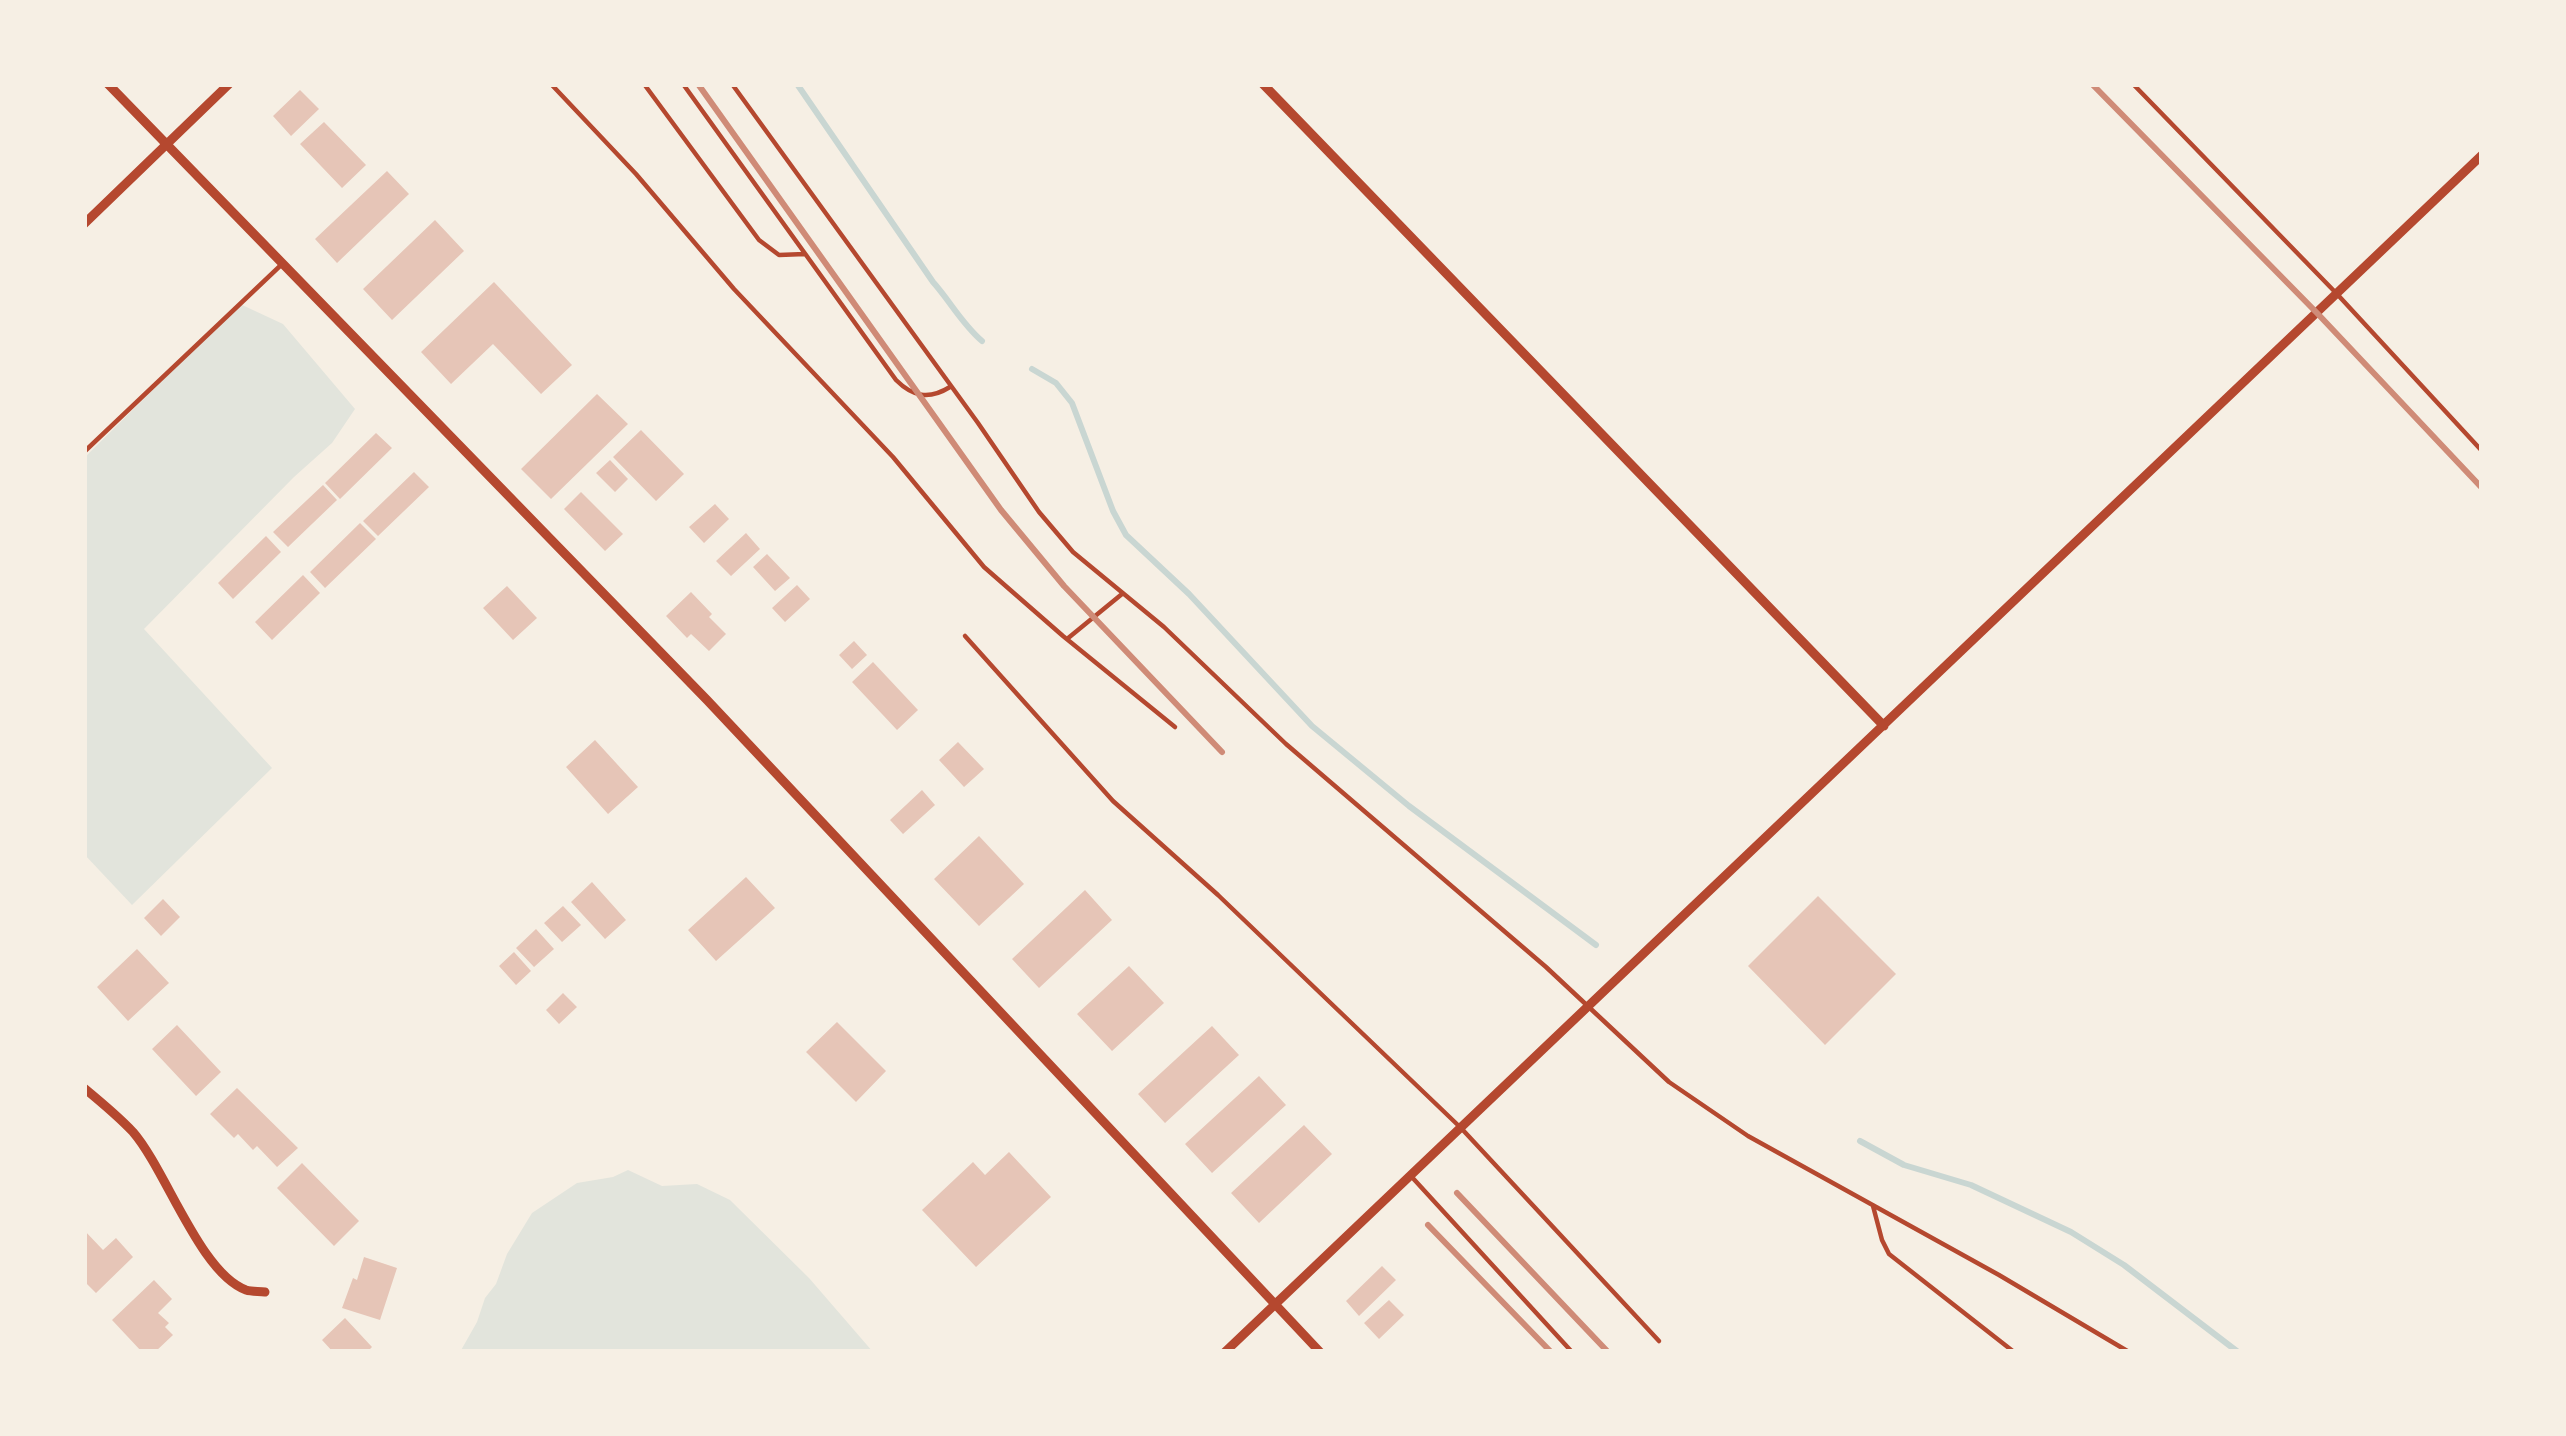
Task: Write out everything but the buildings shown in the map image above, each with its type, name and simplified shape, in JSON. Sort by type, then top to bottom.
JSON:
[{"type":"street","points":[[108,84],[707,700],[1320,1352]]},
{"type":"street","points":[[84,224],[229,84]]},
{"type":"street","points":[[1263,84],[1884,726]]},
{"type":"street","points":[[1225,1352],[2482,155]]},
{"type":"street","points":[[84,1088],[134,1133],[219,1268],[246,1289],[265,1292]]},
{"type":"lane","points":[[550,84],[892,457],[971,553],[1175,727]]},
{"type":"lane","points":[[644,84],[759,240],[779,255],[805,254]]},
{"type":"lane","points":[[682,84],[903,387],[930,396],[951,386]]},
{"type":"lane","points":[[732,84],[1056,535],[1164,627],[1286,744],[1546,967],[1669,1082],[1748,1136],[2128,1352]]},
{"type":"lane","points":[[2133,84],[2482,451]]},
{"type":"lane","points":[[84,452],[282,264]]},
{"type":"lane","points":[[1067,639],[1123,594]]},
{"type":"lane","points":[[965,636],[1113,801],[1218,895],[1460,1128],[1659,1341]]},
{"type":"lane","points":[[1410,1175],[1572,1352]]},
{"type":"lane","points":[[1874,1206],[1889,1254],[2014,1352]]},
{"type":"shaded area","points":[[240,304],[283,324],[355,409],[332,443],[144,629],[272,768],[132,905],[84,854],[84,458]]},
{"type":"shaded area","points":[[628,1170],[662,1186],[697,1184],[730,1200],[809,1278],[873,1352],[460,1352],[532,1213],[577,1183]]},
{"type":"waterway","points":[[797,84],[933,282],[982,341]]},
{"type":"waterway","points":[[1032,369],[1056,383],[1072,403],[1126,535],[1189,594],[1312,726],[1409,806],[1596,945]]},
{"type":"waterway","points":[[1860,1141],[1904,1165],[1971,1185],[2071,1232],[2124,1265],[2238,1352]]},
{"type":"railway","points":[[698,84],[1001,510],[1064,586],[1222,752]]},
{"type":"railway","points":[[2092,84],[2482,488]]},
{"type":"railway","points":[[1457,1193],[1608,1352]]},
{"type":"railway","points":[[1428,1225],[1551,1352]]}]
